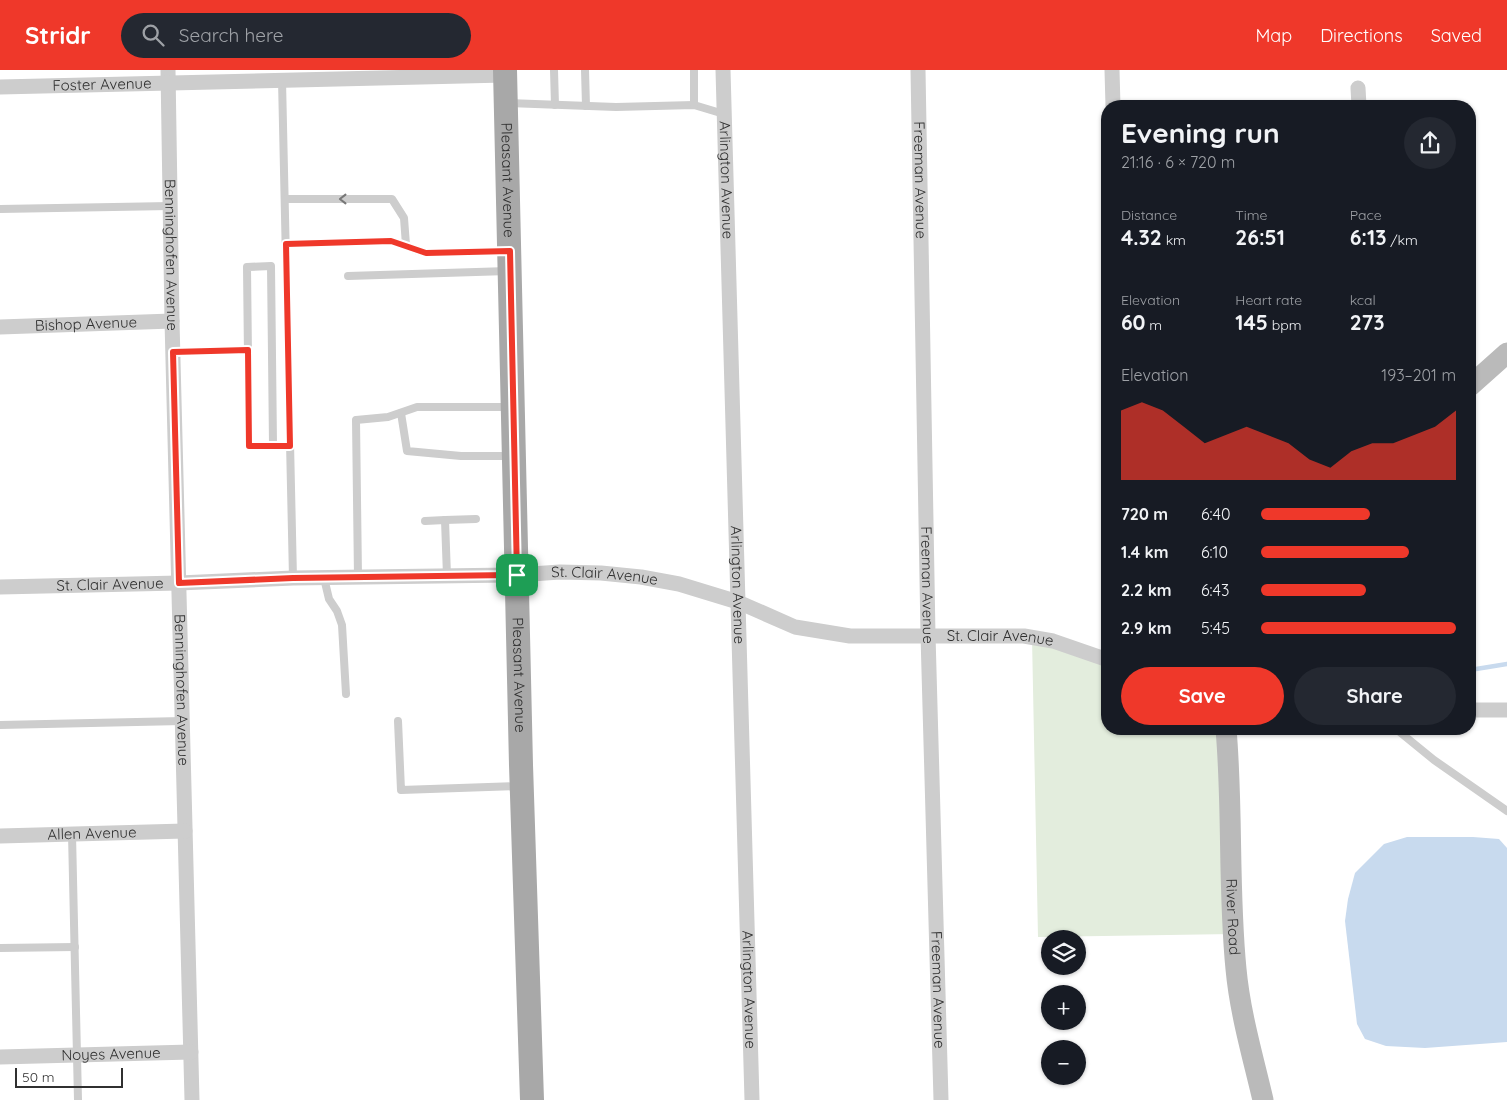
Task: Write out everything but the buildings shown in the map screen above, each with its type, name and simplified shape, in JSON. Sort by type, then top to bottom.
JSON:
[{"type":"main road","name":"Pleasant Avenue","points":[[505,72],[522,786],[532,1100]]},
{"type":"street","name":"Arlington Avenue","points":[[723,70],[752,1100]]},
{"type":"street","name":"Freeman Avenue","points":[[918,70],[928,635],[941,1100]]},
{"type":"street","points":[[1112,70],[1113,100]]},
{"type":"street","name":"Foster Avenue","points":[[0,87],[168,76],[193,79],[282,80],[302,75],[505,72]]},
{"type":"street","name":"Benninghofen Avenue","points":[[168,76],[172,321],[192,1100]]},
{"type":"street","points":[[1358,88],[1359,100]]},
{"type":"street","name":"Bishop Avenue","points":[[0,327],[172,321]]},
{"type":"street","points":[[1476,381],[1507,353]]},
{"type":"street","name":"St. Clair Avenue","points":[[0,587],[578,572],[641,577],[679,584],[738,602],[795,627],[850,636],[1024,636],[1053,641],[1101,658]]},
{"type":"street","points":[[1476,710],[1507,710]]},
{"type":"street","name":"River Road","points":[[1226,735],[1230,881],[1236,970],[1241,1005],[1263,1100]]},
{"type":"street","name":"Allen Avenue","points":[[0,836],[185,831]]},
{"type":"street","name":"Noyes Avenue","points":[[0,1057],[192,1052]]},
{"type":"lane","points":[[554,70],[555,105]]},
{"type":"lane","points":[[585,70],[586,106]]},
{"type":"lane","points":[[694,70],[694,105]]},
{"type":"lane","points":[[282,80],[293,578]]},
{"type":"lane","points":[[506,103],[616,108],[694,105],[724,114]]},
{"type":"lane","points":[[285,199],[392,199],[404,218],[406,245]]},
{"type":"lane","points":[[0,210],[170,206]]},
{"type":"lane","points":[[286,244],[391,241],[426,253],[510,261]]},
{"type":"lane","points":[[348,276],[510,261]]},
{"type":"lane","points":[[273,445],[271,266],[246,267],[249,446],[290,446]]},
{"type":"lane","points":[[173,352],[248,350]]},
{"type":"lane","points":[[358,577],[356,420],[388,417],[417,407],[514,407]]},
{"type":"lane","points":[[401,413],[407,451],[461,456],[515,456]]},
{"type":"lane","points":[[425,521],[476,519]]},
{"type":"lane","points":[[445,520],[447,576]]},
{"type":"lane","points":[[324,578],[330,600],[337,610],[342,625],[346,694]]},
{"type":"lane","points":[[0,726],[182,721]]},
{"type":"lane","points":[[398,721],[401,790],[522,786]]},
{"type":"lane","points":[[1403,735],[1434,760],[1507,811]]},
{"type":"lane","points":[[72,834],[78,1100]]},
{"type":"lane","points":[[0,948],[75,947]]},
{"type":"green space","points":[[1032,638],[1101,658],[1101,735],[1226,735],[1233,934],[1086,936],[1086,930],[1041,930],[1041,937],[1038,937]]},
{"type":"water","points":[[1407,837],[1499,839],[1507,848],[1507,1042],[1425,1048],[1386,1046],[1365,1039],[1357,1024],[1345,921],[1348,899],[1355,873],[1384,844]]},
{"type":"waterway","points":[[1476,669],[1507,664]]},
{"type":"route","points":[[391,241],[426,253],[510,251],[517,575],[293,578],[179,583],[173,352],[248,350],[249,446],[290,446],[286,244],[391,241]]}]
